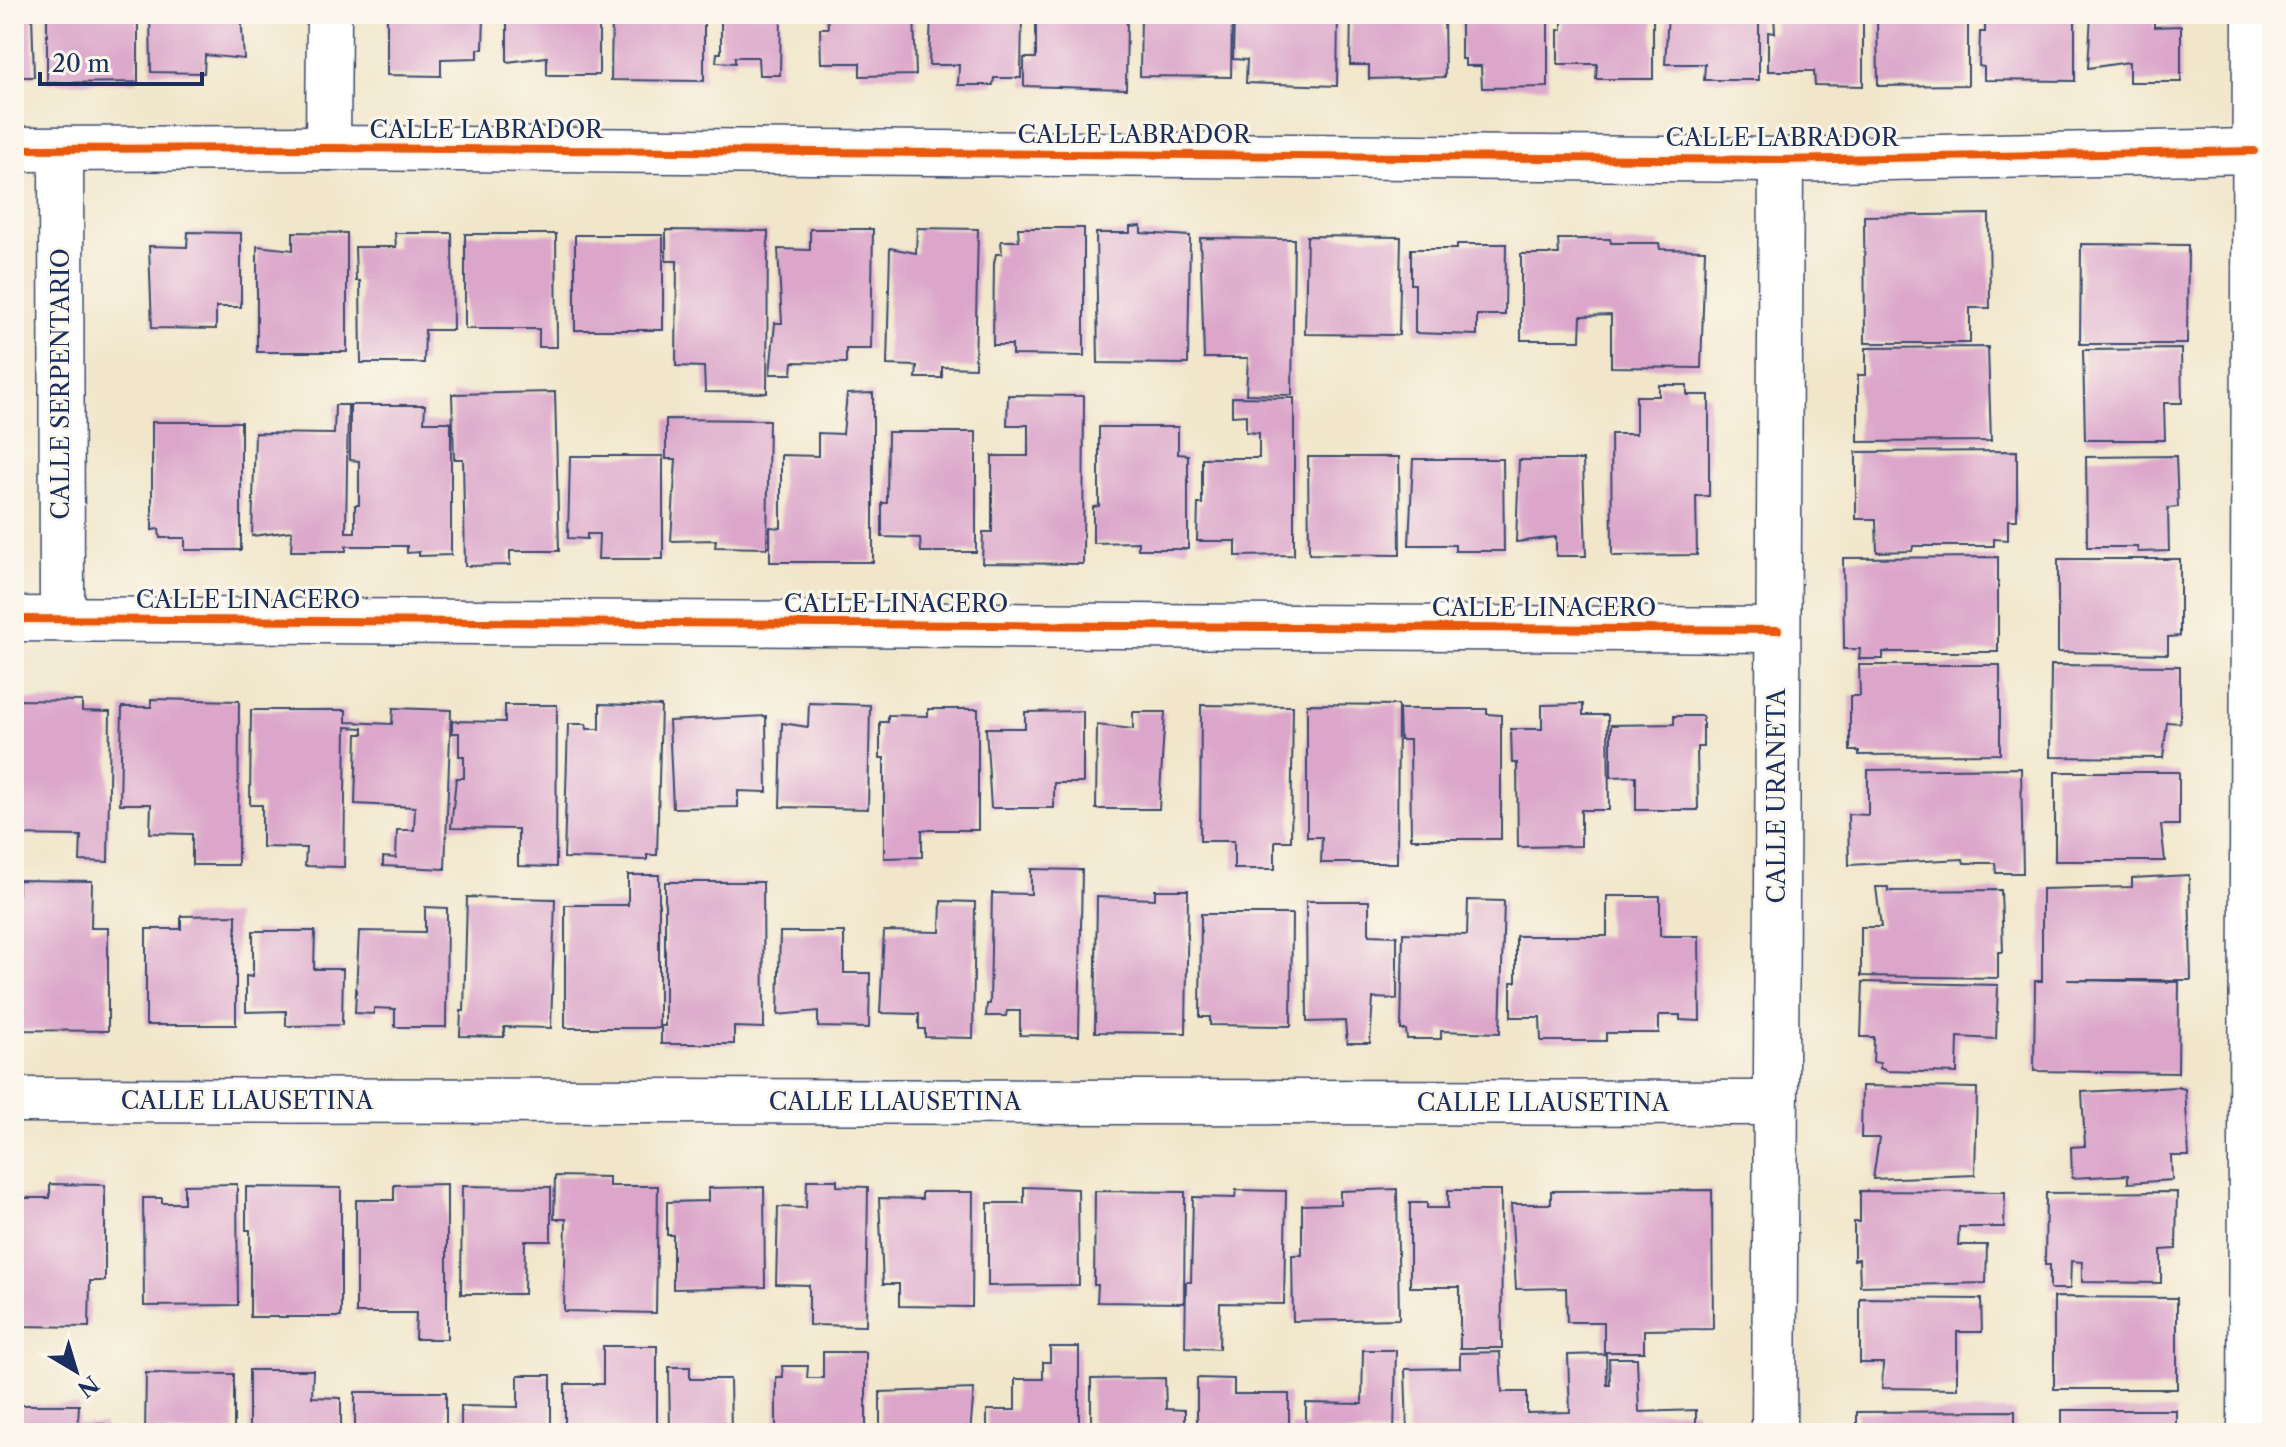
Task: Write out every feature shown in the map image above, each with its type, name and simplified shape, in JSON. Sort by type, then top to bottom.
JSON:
[{"type":"street","points":[[328,148],[329,14]]},
{"type":"street","points":[[2250,1433],[2255,14]]},
{"type":"street","name":"CALLE LABRADOR","points":[[14,149],[328,148],[1781,160],[2254,151]]},
{"type":"street","name":"CALLE SERPENTARIO","points":[[61,150],[62,619]]},
{"type":"street","name":"CALLE URANETA","points":[[1774,1433],[1781,160]]},
{"type":"street","name":"CALLE LINACERO","points":[[14,619],[1778,630]]},
{"type":"street","name":"CALLE LLAUSETINA","points":[[14,1100],[1775,1103]]},
{"type":"building","points":[[14,14],[32,14],[34,77],[14,77]]},
{"type":"building","points":[[47,14],[138,14],[138,82],[47,83]]},
{"type":"building","points":[[150,14],[241,14],[244,59],[205,55],[204,73],[151,72]]},
{"type":"building","points":[[387,14],[484,14],[483,49],[478,49],[478,58],[441,59],[441,76],[387,75]]},
{"type":"building","points":[[507,14],[599,14],[599,75],[547,75],[547,57],[507,62]]},
{"type":"building","points":[[612,14],[704,14],[704,81],[611,80]]},
{"type":"building","points":[[721,14],[781,14],[780,75],[759,75],[758,57],[735,57],[735,63],[716,62],[717,53],[721,53]]},
{"type":"building","points":[[827,14],[914,14],[916,75],[860,76],[860,63],[821,63],[820,28],[828,28]]},
{"type":"building","points":[[931,14],[1022,14],[1021,78],[994,78],[993,85],[958,85],[959,65],[929,65]]},
{"type":"building","points":[[1036,14],[1127,14],[1126,89],[1024,86],[1024,58],[1036,58]]},
{"type":"building","points":[[1141,14],[1232,14],[1231,77],[1140,76]]},
{"type":"building","points":[[1234,14],[1338,14],[1337,86],[1246,83],[1247,60],[1233,59]]},
{"type":"building","points":[[1351,14],[1444,14],[1445,77],[1369,79],[1369,65],[1350,65]]},
{"type":"building","points":[[1461,14],[1548,14],[1548,87],[1482,88],[1481,66],[1465,66],[1465,59],[1461,59]]},
{"type":"building","points":[[1562,14],[1653,14],[1653,79],[1596,79],[1597,64],[1558,64],[1558,30],[1562,30]]},
{"type":"building","points":[[1668,14],[1759,14],[1759,80],[1704,80],[1705,64],[1665,64]]},
{"type":"building","points":[[1774,14],[1863,14],[1863,86],[1815,85],[1814,71],[1768,71],[1768,32],[1775,33]]},
{"type":"building","points":[[1877,14],[1968,14],[1968,85],[1878,86]]},
{"type":"building","points":[[1985,14],[2075,14],[2075,81],[1984,80],[1984,67],[1979,66],[1980,32],[1985,32]]},
{"type":"building","points":[[2091,14],[2154,14],[2154,27],[2181,26],[2181,82],[2129,82],[2129,62],[2088,68]]},
{"type":"building","points":[[1989,214],[1990,308],[1970,308],[1970,343],[1865,343],[1864,216]]},
{"type":"building","points":[[1141,226],[1141,233],[1190,236],[1188,364],[1098,363],[1096,233],[1130,233],[1130,227]]},
{"type":"building","points":[[917,228],[978,229],[975,368],[942,367],[942,378],[916,378],[917,366],[887,365],[890,248],[916,253]]},
{"type":"building","points":[[1018,228],[1084,228],[1084,356],[1012,355],[1012,345],[993,345],[994,263],[996,254],[1002,254],[1001,241],[1019,241]]},
{"type":"building","points":[[810,229],[873,229],[871,349],[846,349],[846,363],[793,362],[792,374],[770,374],[775,323],[782,323],[778,249],[810,250]]},
{"type":"building","points":[[666,230],[768,231],[767,393],[705,392],[704,367],[676,366],[677,261],[666,261]]},
{"type":"building","points":[[188,232],[241,233],[241,307],[216,307],[216,329],[152,328],[149,246],[187,247]]},
{"type":"building","points":[[293,232],[347,233],[347,352],[257,352],[257,246],[293,250]]},
{"type":"building","points":[[395,233],[452,233],[453,330],[425,330],[424,363],[361,363],[360,281],[356,281],[355,247],[396,247]]},
{"type":"building","points":[[465,234],[556,234],[557,347],[539,347],[539,329],[465,329]]},
{"type":"building","points":[[575,235],[663,235],[663,330],[575,330]]},
{"type":"building","points":[[1307,236],[1401,237],[1399,335],[1305,334]]},
{"type":"building","points":[[1200,238],[1294,239],[1292,395],[1246,394],[1248,358],[1204,358]]},
{"type":"building","points":[[1558,239],[1610,239],[1611,243],[1659,243],[1660,249],[1705,250],[1701,368],[1611,367],[1611,315],[1581,316],[1580,340],[1521,340],[1521,254],[1559,254]]},
{"type":"building","points":[[1457,244],[1506,244],[1505,315],[1477,315],[1477,335],[1415,333],[1411,249],[1457,249]]},
{"type":"building","points":[[2081,244],[2188,245],[2187,344],[2080,344]]},
{"type":"building","points":[[1988,347],[1991,441],[1858,442],[1858,375],[1866,375],[1866,348]]},
{"type":"building","points":[[2181,349],[2182,403],[2164,403],[2165,440],[2085,440],[2083,350]]},
{"type":"building","points":[[1659,385],[1687,385],[1687,395],[1709,395],[1709,496],[1696,496],[1697,555],[1612,556],[1611,434],[1636,434],[1636,396],[1659,396]]},
{"type":"building","points":[[555,392],[559,551],[510,551],[510,565],[465,566],[463,459],[454,459],[452,394]]},
{"type":"building","points":[[873,393],[873,562],[770,562],[770,527],[781,528],[781,455],[818,456],[818,433],[843,434],[847,394]]},
{"type":"building","points":[[1008,395],[1084,396],[1083,564],[982,563],[983,532],[992,532],[992,456],[1028,456],[1028,425],[1007,425]]},
{"type":"building","points":[[1232,397],[1294,398],[1294,555],[1236,556],[1236,541],[1197,541],[1198,504],[1202,504],[1202,458],[1259,458],[1259,433],[1246,432],[1246,415],[1232,416]]},
{"type":"building","points":[[335,405],[348,405],[346,532],[355,532],[355,505],[359,505],[359,461],[350,460],[350,405],[425,405],[424,422],[451,422],[451,555],[419,556],[419,552],[407,553],[407,546],[346,546],[346,551],[291,551],[292,531],[252,536],[255,433],[334,434]]},
{"type":"building","points":[[666,419],[769,420],[767,548],[715,547],[716,540],[671,541],[676,459],[666,459]]},
{"type":"building","points":[[152,422],[241,422],[241,550],[185,550],[185,538],[160,538],[159,529],[152,530]]},
{"type":"building","points":[[1099,427],[1178,427],[1178,454],[1188,455],[1188,549],[1138,549],[1138,542],[1093,543],[1093,507],[1099,506]]},
{"type":"building","points":[[888,432],[976,432],[976,552],[921,552],[920,538],[882,537],[882,503],[887,503]]},
{"type":"building","points":[[2017,451],[2017,520],[2008,520],[2008,540],[1994,539],[1994,546],[1913,546],[1912,551],[1877,552],[1876,519],[1856,519],[1856,452]]},
{"type":"building","points":[[570,456],[663,456],[663,559],[598,559],[599,534],[587,534],[587,539],[568,538]]},
{"type":"building","points":[[2176,456],[2178,507],[2168,508],[2169,551],[2138,552],[2137,547],[2087,547],[2086,457]]},
{"type":"building","points":[[1308,457],[1399,457],[1400,555],[1309,554]]},
{"type":"building","points":[[1413,459],[1503,459],[1504,551],[1455,551],[1455,545],[1409,545]]},
{"type":"building","points":[[1519,460],[1583,460],[1586,556],[1556,556],[1556,537],[1516,542]]},
{"type":"building","points":[[1998,557],[1998,652],[1883,652],[1883,659],[1859,659],[1860,649],[1844,649],[1843,558]]},
{"type":"building","points":[[2058,559],[2180,559],[2180,636],[2168,637],[2168,654],[2058,652]]},
{"type":"building","points":[[1859,665],[2000,665],[2000,754],[1859,755],[1859,751],[1850,751],[1850,696],[1860,696]]},
{"type":"building","points":[[2051,665],[2180,666],[2180,723],[2167,722],[2163,758],[2050,757]]},
{"type":"building","points":[[151,699],[239,701],[238,865],[192,865],[192,834],[150,833],[151,804],[120,804],[122,707],[151,707]]},
{"type":"building","points":[[14,700],[82,701],[82,711],[110,712],[108,862],[80,861],[81,836],[14,835]]},
{"type":"building","points":[[809,703],[870,705],[868,809],[780,807],[782,723],[808,727]]},
{"type":"building","points":[[600,704],[661,706],[657,855],[647,855],[647,860],[564,858],[568,724],[586,724],[587,729],[600,729]]},
{"type":"building","points":[[1307,704],[1398,705],[1397,863],[1321,863],[1322,837],[1307,837]]},
{"type":"building","points":[[1583,704],[1583,715],[1608,715],[1609,810],[1581,810],[1581,846],[1518,847],[1517,763],[1512,763],[1511,729],[1542,729],[1542,705]]},
{"type":"building","points":[[505,705],[557,705],[556,867],[518,866],[518,829],[451,828],[456,778],[464,778],[464,756],[459,756],[459,733],[452,733],[452,721],[505,722]]},
{"type":"building","points":[[1201,705],[1293,706],[1291,841],[1275,841],[1275,869],[1234,869],[1234,841],[1200,841]]},
{"type":"building","points":[[393,708],[451,710],[445,869],[383,866],[383,857],[396,858],[397,830],[414,830],[415,807],[355,804],[357,734],[363,734],[363,728],[346,727],[344,867],[305,866],[306,848],[262,847],[262,805],[250,805],[251,710],[346,710],[346,722],[392,724]]},
{"type":"building","points":[[928,709],[978,709],[978,830],[922,830],[922,857],[884,858],[884,758],[880,758],[880,722],[888,722],[888,715],[928,716]]},
{"type":"building","points":[[1399,709],[1487,709],[1487,714],[1501,715],[1501,839],[1411,839],[1410,740],[1400,740]]},
{"type":"building","points":[[1083,711],[1083,783],[1054,783],[1054,808],[991,808],[986,728],[1025,728],[1025,712]]},
{"type":"building","points":[[1133,712],[1165,712],[1159,809],[1096,809],[1097,725],[1133,729]]},
{"type":"building","points":[[766,716],[767,792],[738,791],[738,807],[673,808],[669,721]]},
{"type":"building","points":[[1674,716],[1703,716],[1703,747],[1697,747],[1698,810],[1636,810],[1636,776],[1611,777],[1611,725],[1674,724]]},
{"type":"building","points":[[2021,768],[2023,873],[1996,873],[1995,863],[1964,863],[1963,859],[1849,865],[1848,814],[1868,815],[1868,770]]},
{"type":"building","points":[[2055,772],[2179,772],[2179,825],[2161,825],[2165,861],[2055,861]]},
{"type":"building","points":[[1031,869],[1082,870],[1079,1036],[1020,1035],[1020,1011],[1007,1011],[1006,1016],[986,1016],[987,1004],[990,1004],[992,893],[1031,894]]},
{"type":"building","points":[[628,875],[659,875],[659,1028],[565,1028],[565,905],[628,905]]},
{"type":"building","points":[[2189,875],[2191,980],[2067,980],[2179,982],[2178,1073],[2034,1071],[2035,981],[2042,981],[2042,889],[2132,887],[2132,878]]},
{"type":"building","points":[[18,880],[92,881],[91,928],[108,928],[108,1031],[14,1030]]},
{"type":"building","points":[[665,882],[763,882],[764,1028],[734,1027],[734,1044],[661,1044],[661,1026],[665,1026]]},
{"type":"building","points":[[1876,887],[1888,887],[1888,891],[2001,890],[2003,952],[1998,952],[1998,978],[1861,976],[1861,927],[1881,927]]},
{"type":"building","points":[[1155,890],[1188,890],[1186,1033],[1095,1032],[1097,897],[1155,899]]},
{"type":"building","points":[[1607,896],[1660,896],[1660,936],[1699,936],[1700,1021],[1680,1020],[1680,1015],[1659,1015],[1659,1033],[1606,1033],[1606,1041],[1541,1041],[1540,1017],[1511,1017],[1511,982],[1516,982],[1516,936],[1607,936]]},
{"type":"building","points":[[467,897],[555,899],[551,1028],[504,1027],[504,1037],[460,1036],[461,1011],[464,1011]]},
{"type":"building","points":[[1468,900],[1504,901],[1500,1033],[1441,1031],[1441,1039],[1407,1039],[1406,1030],[1401,1030],[1403,933],[1467,935]]},
{"type":"building","points":[[941,901],[975,902],[973,1038],[925,1037],[925,1029],[919,1029],[919,1014],[880,1013],[884,931],[940,932]]},
{"type":"building","points":[[1306,901],[1369,901],[1369,935],[1397,936],[1397,999],[1373,998],[1370,1043],[1347,1043],[1345,1021],[1307,1022]]},
{"type":"building","points":[[425,907],[447,908],[446,1027],[395,1027],[395,1009],[374,1008],[374,1014],[355,1013],[359,931],[425,932]]},
{"type":"building","points":[[1201,914],[1292,914],[1291,1026],[1210,1025],[1210,1017],[1200,1017]]},
{"type":"building","points":[[236,915],[236,1025],[146,1025],[146,929],[181,929],[181,916]]},
{"type":"building","points":[[253,931],[315,931],[314,969],[343,969],[342,1025],[286,1026],[286,1011],[246,1012],[246,976],[253,977]]},
{"type":"building","points":[[780,932],[844,932],[844,973],[870,973],[869,1028],[818,1027],[818,1011],[778,1015]]},
{"type":"building","points":[[1863,982],[1998,985],[1996,1039],[1958,1037],[1957,1073],[1887,1071],[1880,1068],[1880,1063],[1873,1062],[1874,1037],[1861,1037]]},
{"type":"building","points":[[1862,1086],[1977,1088],[1975,1175],[1873,1179],[1879,1138],[1861,1138]]},
{"type":"building","points":[[2185,1089],[2189,1156],[2171,1156],[2172,1180],[2128,1183],[2128,1175],[2072,1178],[2071,1147],[2085,1146],[2082,1092]]},
{"type":"building","points":[[555,1176],[609,1177],[609,1186],[658,1186],[656,1313],[564,1311],[566,1219],[554,1219]]},
{"type":"building","points":[[807,1180],[837,1180],[837,1186],[868,1187],[866,1326],[809,1325],[809,1285],[776,1284],[778,1207],[806,1208]]},
{"type":"building","points":[[50,1184],[105,1185],[105,1281],[90,1281],[89,1327],[16,1326],[17,1198],[50,1198]]},
{"type":"building","points":[[237,1184],[238,1305],[144,1306],[143,1198],[162,1198],[162,1203],[184,1203],[184,1185]]},
{"type":"building","points":[[447,1184],[447,1339],[415,1339],[416,1313],[356,1313],[356,1200],[394,1200],[394,1185]]},
{"type":"building","points":[[462,1186],[551,1187],[551,1241],[525,1241],[524,1294],[461,1294]]},
{"type":"building","points":[[246,1187],[341,1188],[341,1317],[250,1317],[250,1230],[246,1230]]},
{"type":"building","points":[[764,1187],[765,1287],[673,1289],[673,1235],[667,1235],[667,1202],[708,1201],[708,1188]]},
{"type":"building","points":[[1024,1187],[1078,1189],[1079,1285],[988,1286],[988,1203],[1024,1203]]},
{"type":"building","points":[[1397,1189],[1399,1319],[1293,1321],[1292,1255],[1302,1255],[1302,1205],[1340,1204],[1340,1191]]},
{"type":"building","points":[[1236,1190],[1286,1191],[1284,1304],[1220,1303],[1219,1349],[1185,1347],[1186,1282],[1191,1282],[1193,1197],[1235,1198]]},
{"type":"building","points":[[1448,1190],[1501,1190],[1502,1348],[1460,1348],[1460,1287],[1410,1287],[1410,1203],[1427,1203],[1427,1208],[1448,1208]]},
{"type":"building","points":[[1712,1190],[1713,1329],[1644,1330],[1644,1352],[1604,1352],[1604,1322],[1567,1322],[1566,1288],[1516,1289],[1511,1204],[1551,1204],[1551,1191]]},
{"type":"building","points":[[1095,1191],[1185,1192],[1184,1303],[1097,1302],[1098,1285],[1094,1285]]},
{"type":"building","points":[[1860,1191],[2005,1192],[2004,1227],[1959,1227],[1958,1245],[1987,1245],[1986,1283],[1860,1286],[1859,1259],[1854,1260],[1854,1222],[1860,1222]]},
{"type":"building","points":[[922,1192],[973,1192],[972,1307],[899,1306],[899,1284],[883,1284],[879,1198],[922,1199]]},
{"type":"building","points":[[2177,1192],[2176,1249],[2161,1250],[2161,1283],[2082,1282],[2082,1262],[2071,1261],[2070,1289],[2050,1289],[2050,1265],[2045,1265],[2046,1193]]},
{"type":"building","points":[[2054,1297],[2177,1298],[2177,1389],[2054,1389]]},
{"type":"building","points":[[1860,1298],[1981,1299],[1982,1332],[1957,1332],[1957,1389],[1882,1388],[1883,1363],[1860,1363]]},
{"type":"building","points":[[603,1346],[657,1346],[657,1433],[565,1433],[565,1384],[603,1384]]},
{"type":"building","points":[[1050,1347],[1079,1347],[1079,1433],[987,1433],[987,1410],[1015,1410],[1015,1379],[1043,1379],[1043,1362],[1050,1362]]},
{"type":"building","points":[[1363,1350],[1396,1350],[1394,1433],[1291,1433],[1292,1426],[1306,1426],[1306,1403],[1362,1404]]},
{"type":"building","points":[[823,1352],[866,1352],[866,1433],[776,1433],[776,1377],[783,1377],[782,1366],[808,1366],[807,1378],[823,1378]]},
{"type":"building","points":[[1500,1352],[1502,1392],[1527,1392],[1527,1413],[1570,1412],[1568,1355],[1606,1354],[1607,1385],[1610,1385],[1609,1358],[1637,1358],[1639,1412],[1696,1410],[1696,1433],[1407,1433],[1405,1369],[1460,1368],[1460,1353]]},
{"type":"building","points":[[669,1367],[690,1367],[690,1379],[730,1379],[731,1433],[670,1433]]},
{"type":"building","points":[[249,1370],[313,1370],[312,1397],[341,1398],[341,1433],[249,1433]]},
{"type":"building","points":[[146,1373],[234,1374],[234,1433],[145,1433]]},
{"type":"building","points":[[518,1375],[551,1375],[551,1433],[461,1433],[461,1406],[518,1407]]},
{"type":"building","points":[[1165,1378],[1166,1409],[1185,1410],[1185,1433],[1091,1433],[1091,1379]]},
{"type":"building","points":[[1197,1378],[1234,1379],[1234,1394],[1289,1394],[1289,1433],[1197,1433]]},
{"type":"building","points":[[974,1389],[970,1433],[880,1433],[880,1392]]},
{"type":"building","points":[[355,1392],[446,1392],[446,1433],[355,1433]]},
{"type":"building","points":[[14,1405],[79,1405],[78,1424],[105,1424],[105,1433],[14,1433]]},
{"type":"building","points":[[2062,1410],[2176,1410],[2176,1433],[2062,1433]]},
{"type":"building","points":[[2015,1411],[2015,1433],[1857,1433],[1857,1412]]},
{"type":"cycle path","points":[[14,149],[328,148],[1781,160],[2254,151]]},
{"type":"cycle path","points":[[14,619],[1778,630]]}]
